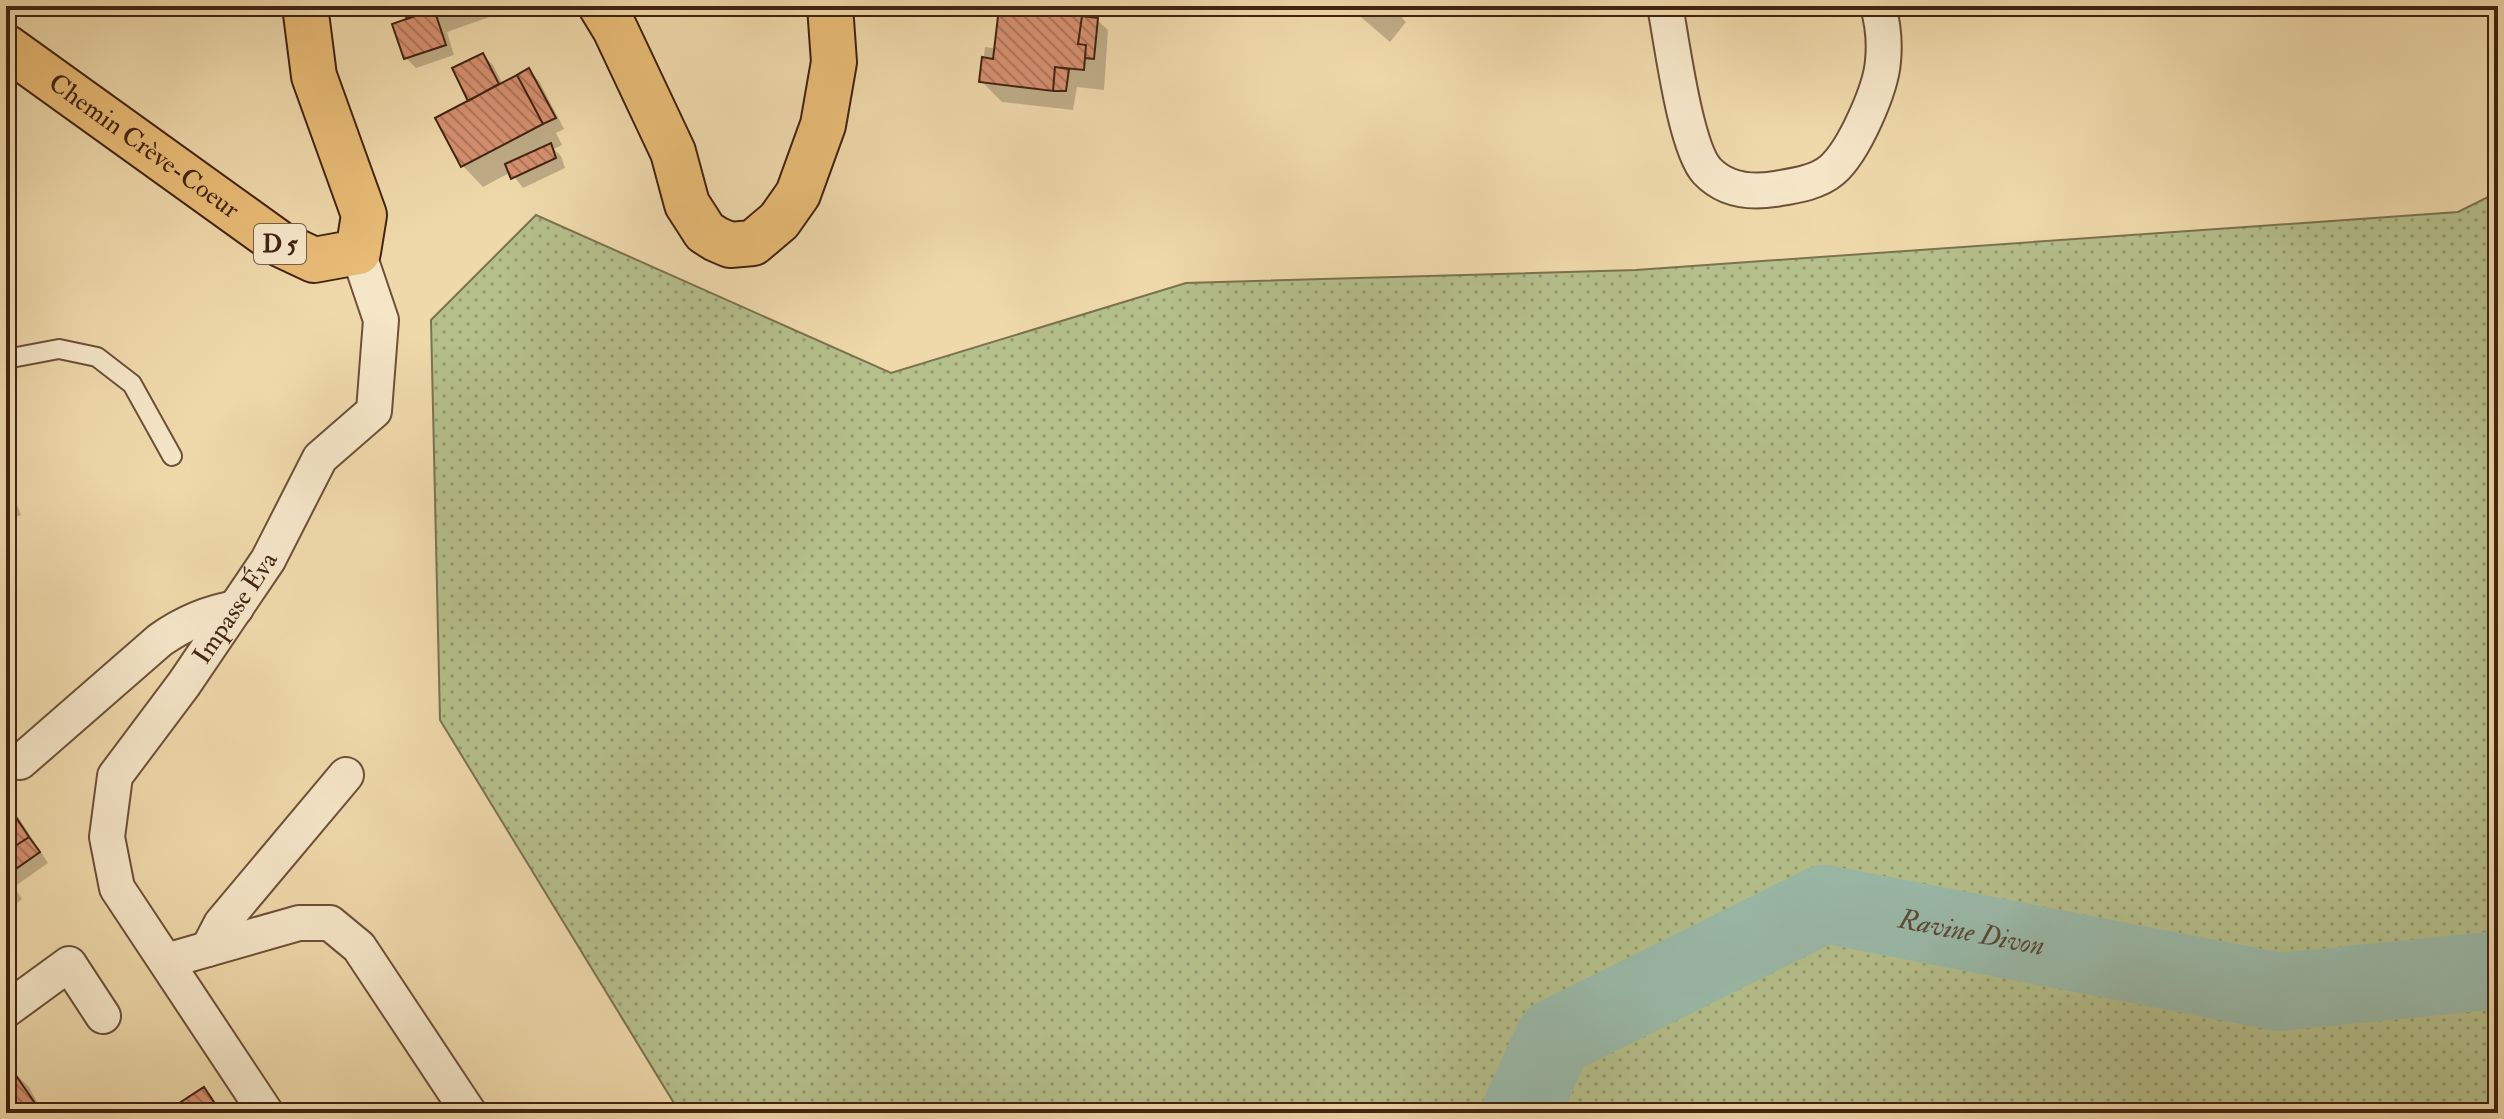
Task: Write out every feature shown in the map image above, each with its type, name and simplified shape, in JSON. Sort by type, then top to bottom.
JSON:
[{"type":"main road","points":[[305,6],[314,76],[364,215],[358,252]]},
{"type":"main road","points":[[601,6],[673,152],[687,204],[705,232],[730,245],[753,243],[779,221],[798,194],[823,125],[834,62],[830,6]]},
{"type":"main road","name":"Chemin Crève-Coeur","points":[[6,47],[280,244],[314,260],[358,252]]},
{"type":"street","points":[[1665,6],[1688,130],[1705,169],[1728,188],[1762,191],[1801,185],[1831,171],[1856,139],[1883,64],[1884,29],[1878,6]]},
{"type":"street","name":"Impasse Éva","points":[[266,1113],[117,888],[107,837],[115,776],[184,684],[268,560],[320,458],[374,411],[381,320],[358,252]]},
{"type":"street","points":[[20,762],[160,640],[183,624],[215,611],[236,608]]},
{"type":"street","points":[[208,949],[221,924],[346,775]]},
{"type":"street","points":[[166,961],[299,923],[330,923],[359,947],[469,1113]]},
{"type":"street","points":[[6,1010],[69,964],[103,1016]]},
{"type":"lane","points":[[6,359],[59,349],[97,357],[132,384],[172,456]]},
{"type":"green space","points":[[2498,192],[2498,1113],[680,1113],[440,720],[431,320],[536,215],[891,373],[1186,283],[1636,270],[2458,212]]},
{"type":"building","points":[[402,6],[443,6],[407,19]]},
{"type":"building","points":[[1013,6],[1053,6],[1052,13],[1082,16],[1078,44],[1086,45],[1084,70],[1055,67],[1053,91],[979,82],[982,57],[993,59],[999,8],[1012,9]]},
{"type":"building","points":[[434,9],[446,45],[404,59],[392,24]]},
{"type":"building","points":[[1082,16],[1098,18],[1094,59],[1085,58],[1086,45],[1078,44]]},
{"type":"building","points":[[483,53],[499,84],[468,101],[452,68]]},
{"type":"building","points":[[1055,67],[1069,69],[1066,91],[1053,91]]},
{"type":"building","points":[[529,68],[556,118],[543,124],[517,75]]},
{"type":"building","points":[[517,75],[543,124],[461,167],[435,118]]},
{"type":"building","points":[[551,143],[556,158],[511,179],[505,164]]},
{"type":"building","points":[[6,806],[29,837],[6,852]]},
{"type":"building","points":[[29,837],[40,852],[10,873],[6,866],[6,852]]},
{"type":"building","points":[[17,1077],[39,1109],[33,1113],[16,1113],[6,1098],[6,1085]]},
{"type":"building","points":[[204,1087],[214,1102],[198,1113],[164,1113]]},
{"type":"waterway","name":"Ravine Divon","points":[[1520,1113],[1554,1038],[1824,904],[2280,992],[2498,970]]}]
